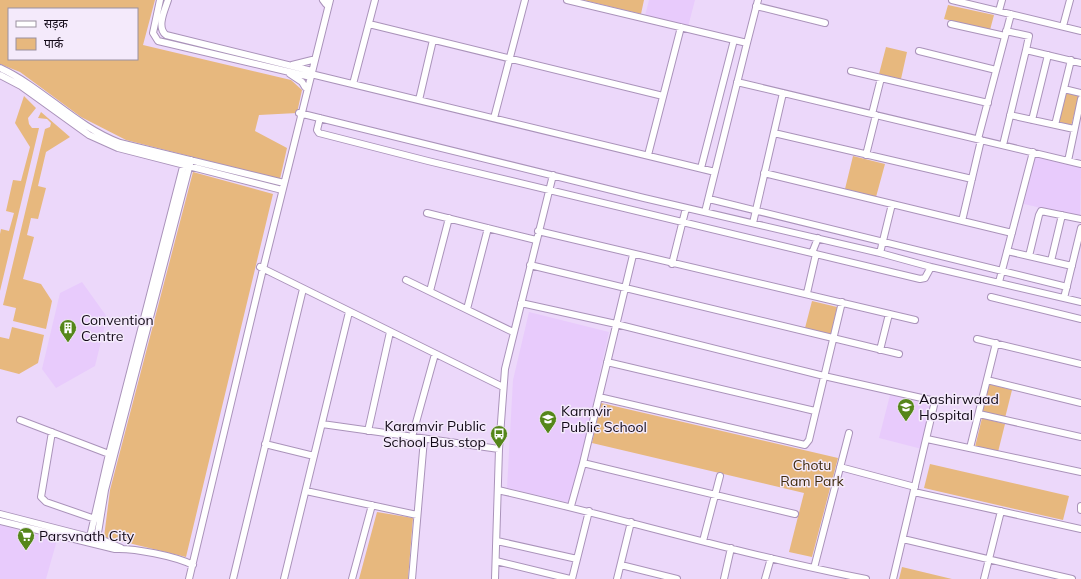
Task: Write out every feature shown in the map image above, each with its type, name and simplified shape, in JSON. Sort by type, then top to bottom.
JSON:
[{"type":"street","points":[[160,0],[153,33],[158,41],[285,68],[715,172]]},
{"type":"street","points":[[168,0],[161,24],[163,32],[166,35],[285,68],[305,86]]},
{"type":"street","points":[[353,84],[375,0]]},
{"type":"street","points":[[494,118],[525,0]]},
{"type":"street","points":[[567,0],[747,43]]},
{"type":"street","points":[[952,0],[1081,31]]},
{"type":"street","points":[[999,11],[1002,0]]},
{"type":"street","points":[[1063,26],[1070,0]]},
{"type":"street","points":[[300,113],[305,86],[310,74],[326,1]]},
{"type":"street","points":[[186,579],[191,564],[261,268],[310,74],[326,1]]},
{"type":"street","points":[[705,212],[757,3],[825,23]]},
{"type":"street","points":[[962,221],[988,103],[1011,14]]},
{"type":"street","points":[[369,24],[663,96]]},
{"type":"street","points":[[951,24],[1006,34],[1029,36],[1003,145]]},
{"type":"street","points":[[648,156],[681,27]]},
{"type":"street","points":[[419,100],[433,40]]},
{"type":"street","points":[[701,168],[734,40]]},
{"type":"street","points":[[1026,50],[1081,63]]},
{"type":"street","points":[[919,51],[996,70]]},
{"type":"street","points":[[1032,120],[1048,55]]},
{"type":"street","points":[[285,68],[312,60]]},
{"type":"street","points":[[1055,125],[1071,60]]},
{"type":"street","points":[[0,68],[27,82],[72,116],[106,137],[187,163]]},
{"type":"street","points":[[850,71],[988,103]]},
{"type":"street","points":[[0,75],[21,86],[61,115],[103,142],[118,148],[282,186]]},
{"type":"street","points":[[866,154],[881,78]]},
{"type":"street","points":[[738,82],[1081,164]]},
{"type":"street","points":[[1064,89],[1081,93]]},
{"type":"street","points":[[753,223],[783,93]]},
{"type":"street","points":[[1068,161],[1081,99]]},
{"type":"street","points":[[300,113],[686,208],[818,238],[931,267],[1081,302]]},
{"type":"street","points":[[1010,115],[1074,129]]},
{"type":"street","points":[[320,118],[317,130],[319,133],[549,190],[920,279],[925,278],[931,267]]},
{"type":"street","points":[[774,133],[972,179]]},
{"type":"street","points":[[999,282],[1033,152]]},
{"type":"street","points":[[90,537],[109,454],[187,163]]},
{"type":"street","points":[[97,538],[105,490],[187,163]]},
{"type":"street","points":[[764,173],[1012,233]]},
{"type":"street","points":[[495,579],[499,449],[506,361],[552,175]]},
{"type":"street","points":[[709,200],[883,241],[1002,272],[1067,287]]},
{"type":"street","points":[[880,253],[892,204]]},
{"type":"street","points":[[672,264],[686,208]]},
{"type":"street","points":[[1030,256],[1040,212],[1043,211],[1081,219]]},
{"type":"street","points":[[427,212],[536,240]]},
{"type":"street","points":[[1051,261],[1062,215]]},
{"type":"street","points":[[430,291],[449,218]]},
{"type":"street","points":[[467,309],[488,228]]},
{"type":"street","points":[[1064,298],[1081,228]]},
{"type":"street","points":[[538,231],[633,255],[915,320]]},
{"type":"street","points":[[807,294],[818,238]]},
{"type":"street","points":[[1007,251],[1072,266]]},
{"type":"street","points":[[571,506],[583,463],[633,255]]},
{"type":"street","points":[[530,265],[899,354]]},
{"type":"street","points":[[261,268],[503,388]]},
{"type":"street","points":[[406,280],[513,332]]},
{"type":"street","points":[[233,579],[303,289]]},
{"type":"street","points":[[991,297],[1081,319]]},
{"type":"street","points":[[599,397],[803,445],[808,444],[842,302]]},
{"type":"street","points":[[521,303],[616,324],[824,376],[933,400],[936,403],[893,579]]},
{"type":"street","points":[[284,579],[349,312]]},
{"type":"street","points":[[880,350],[889,314]]},
{"type":"street","points":[[368,431],[390,332]]},
{"type":"street","points":[[977,339],[1081,364]]},
{"type":"street","points":[[970,448],[996,343]]},
{"type":"street","points":[[412,437],[435,354]]},
{"type":"street","points":[[607,362],[815,411]]},
{"type":"street","points":[[987,380],[1081,403]]},
{"type":"street","points":[[979,414],[1081,437]]},
{"type":"street","points":[[20,420],[109,454]]},
{"type":"street","points":[[322,424],[499,449]]},
{"type":"street","points":[[52,432],[41,496],[46,502],[95,519]]},
{"type":"street","points":[[814,568],[849,432]]},
{"type":"street","points":[[412,579],[424,439]]},
{"type":"street","points":[[927,439],[1081,472]]},
{"type":"street","points":[[265,444],[314,456]]},
{"type":"street","points":[[583,463],[795,514]]},
{"type":"street","points":[[840,467],[915,489],[1001,511],[1081,529]]},
{"type":"street","points":[[703,541],[720,476]]},
{"type":"street","points":[[498,490],[571,506],[703,541],[814,568],[835,576],[866,579]]},
{"type":"street","points":[[306,491],[417,515]]},
{"type":"street","points":[[352,579],[372,505]]},
{"type":"street","points":[[496,561],[571,579],[589,511]]},
{"type":"street","points":[[984,579],[1001,511]]},
{"type":"street","points":[[0,514],[97,538],[115,544],[121,548],[147,552],[191,564]]},
{"type":"street","points":[[0,521],[115,550],[121,548]]},
{"type":"street","points":[[617,579],[631,522]]},
{"type":"street","points":[[903,539],[1072,579]]},
{"type":"street","points":[[497,541],[577,559]]},
{"type":"street","points":[[724,579],[731,548]]},
{"type":"street","points":[[765,579],[771,558]]},
{"type":"street","points":[[189,579],[191,564]]},
{"type":"street","points":[[620,565],[677,579]]},
{"type":"shaded area","points":[[649,0],[695,0],[688,27],[645,16]]},
{"type":"shaded area","points":[[1034,157],[1081,167],[1080,217],[1024,204]]},
{"type":"shaded area","points":[[82,282],[107,317],[95,366],[56,388],[42,369],[60,293]]},
{"type":"shaded area","name":"Karmvir Public School","points":[[529,312],[609,332],[571,503],[507,488],[513,380]]},
{"type":"shaded area","name":"Aashirwaad Hospital","points":[[890,395],[933,406],[922,449],[879,438]]},
{"type":"shaded area","name":"Parsvnath City","points":[[0,525],[57,540],[46,579],[0,579]]},
{"type":"green space","points":[[0,0],[155,0],[143,45],[291,80],[302,90],[297,113],[259,115],[255,131],[287,148],[280,179],[126,140],[81,117],[20,72],[0,64]]},
{"type":"green space","points":[[583,0],[644,0],[641,14]]},
{"type":"green space","points":[[948,5],[994,15],[990,30],[944,19]]},
{"type":"green space","points":[[886,47],[907,52],[901,79],[879,74]]},
{"type":"green space","points":[[1066,92],[1079,96],[1071,126],[1059,123]]},
{"type":"green space","points":[[24,96],[36,108],[28,118],[29,124],[32,128],[39,128],[0,291],[1,229],[9,231],[14,213],[6,211],[13,180],[21,181],[30,147],[15,123]]},
{"type":"green space","points":[[41,112],[70,137],[46,152],[38,186],[46,188],[38,219],[31,218],[27,235],[34,237],[23,279],[41,284],[52,301],[46,329],[13,321],[16,308],[3,305],[45,129],[50,127],[51,123],[47,119],[38,118]]},
{"type":"green space","points":[[853,156],[885,164],[876,197],[845,189]]},
{"type":"green space","points":[[193,172],[273,194],[186,557],[104,537],[110,490]]},
{"type":"green space","points":[[812,301],[837,307],[831,334],[805,328]]},
{"type":"green space","points":[[12,327],[44,335],[38,363],[19,374],[0,369],[0,337],[9,339]]},
{"type":"green space","points":[[989,384],[1012,390],[1005,418],[982,413]]},
{"type":"green space","name":"Chotu Ram Park","points":[[601,403],[838,458],[812,557],[789,552],[804,493],[592,443]]},
{"type":"green space","points":[[982,418],[1005,424],[998,452],[975,447]]},
{"type":"green space","points":[[930,464],[1069,496],[1063,520],[924,488]]},
{"type":"green space","points":[[377,512],[413,518],[408,579],[359,579]]},
{"type":"green space","points":[[902,567],[952,579],[899,579]]},
{"type":"place","name":"Convention Centre","points":[[68,343]]},
{"type":"place","name":"Aashirwaad Hospital","points":[[906,422]]},
{"type":"place","name":"Karmvir Public School","points":[[548,434]]},
{"type":"place","name":"Karamvir Public School Bus stop","points":[[499,449]]},
{"type":"place","name":"Parsvnath City","points":[[26,551]]}]
